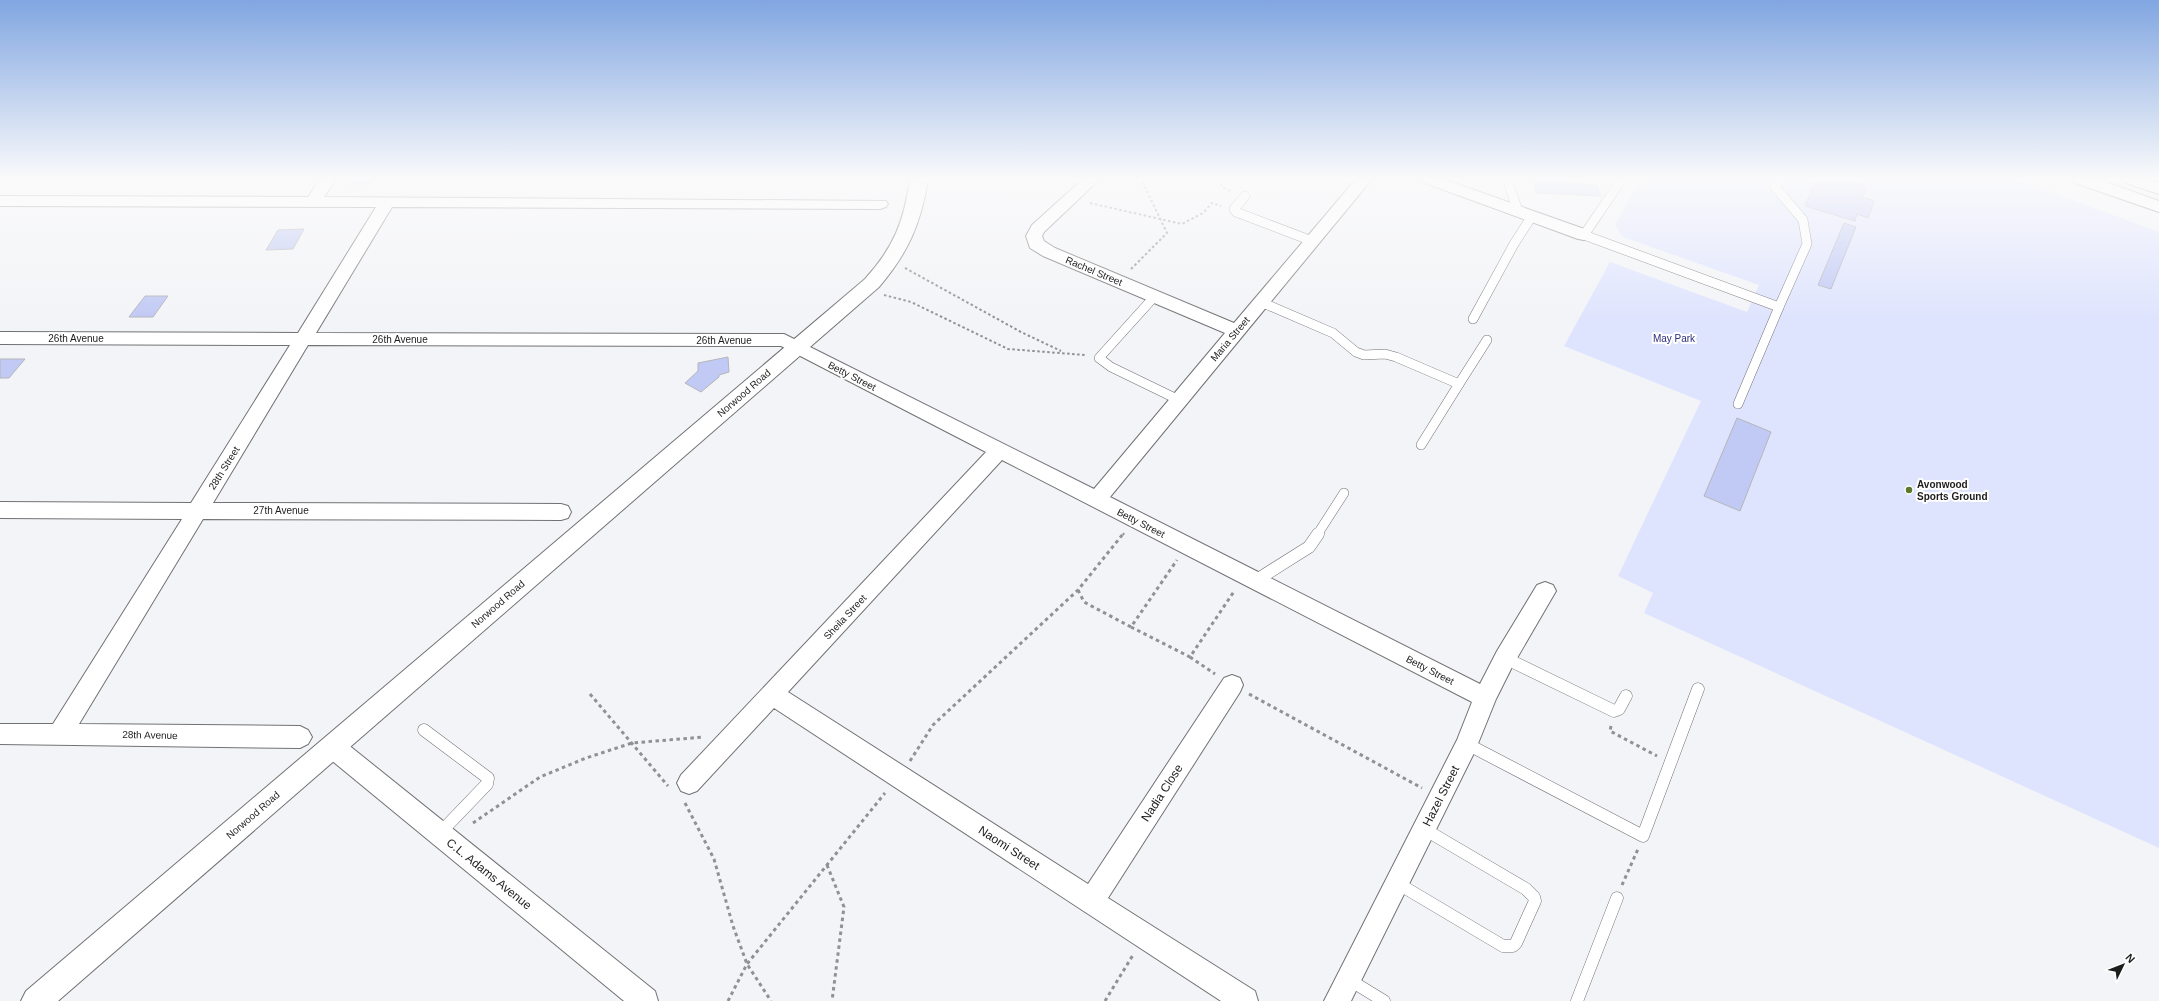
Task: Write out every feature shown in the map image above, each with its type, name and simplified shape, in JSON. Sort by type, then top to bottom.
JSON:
[{"type":"street","name":"28th Street","points":[[60,734],[373,226]]},
{"type":"street","name":"Norwood Road","points":[[36,1001],[872,283],[896,254],[910,226]]},
{"type":"street","name":"Rachel Street","points":[[1042,226],[1038,229],[1034,240],[1041,248],[1118,282],[1237,331]]},
{"type":"street","name":"Maria Street","points":[[1096,500],[1325,226]]},
{"type":"street","points":[[1558,226],[1584,235]]},
{"type":"street","name":"26th Avenue","points":[[0,338],[784,340],[797,347]]},
{"type":"street","name":"Betty Street","points":[[797,347],[1485,698]]},
{"type":"street","name":"Sheila Street","points":[[681,792],[999,450]]},
{"type":"street","name":"27th Avenue","points":[[0,510],[562,512]]},
{"type":"street","name":"Hazel Street","points":[[1337,1001],[1467,744],[1485,698],[1505,658],[1545,591]]},
{"type":"street","name":"Nadia Close","points":[[1091,902],[1232,685]]},
{"type":"street","name":"Naomi Street","points":[[773,694],[1245,1001]]},
{"type":"street","name":"28th Avenue","points":[[0,734],[300,737]]},
{"type":"street","name":"C.L. Adams Avenue","points":[[332,747],[645,1001]]},
{"type":"lane","points":[[1272,226],[1312,241]]},
{"type":"lane","points":[[1473,319],[1514,244],[1521,226]]},
{"type":"lane","points":[[1590,226],[1584,235],[1779,307]]},
{"type":"lane","points":[[1738,404],[1807,244],[1804,226]]},
{"type":"lane","points":[[1154,297],[1099,356],[1100,360],[1111,367],[1179,400]]},
{"type":"lane","points":[[1261,302],[1333,333],[1356,352],[1364,355],[1386,354],[1396,357],[1459,384]]},
{"type":"lane","points":[[1421,445],[1487,340]]},
{"type":"lane","points":[[1250,578],[1309,547],[1344,493]]},
{"type":"lane","points":[[1505,658],[1614,711],[1619,709],[1626,696]]},
{"type":"lane","points":[[1467,744],[1643,836],[1698,689]]},
{"type":"lane","points":[[424,730],[488,778],[487,784],[444,837]]},
{"type":"lane","points":[[1397,883],[1503,946],[1513,946],[1516,943],[1535,901],[1532,895],[1526,888],[1424,829]]},
{"type":"lane","points":[[1578,1001],[1617,898]]},
{"type":"lane","points":[[1348,978],[1384,1001]]},
{"type":"path","points":[[1118,282],[1167,233],[1164,226]]},
{"type":"path","points":[[902,267],[1014,329],[1063,352]]},
{"type":"path","points":[[878,294],[910,302],[1008,349],[1063,352],[1099,356]]},
{"type":"path","points":[[728,1001],[747,964],[788,915],[870,809],[900,777],[933,725],[1078,590],[1135,519]]},
{"type":"path","points":[[1131,627],[1187,546]]},
{"type":"path","points":[[1190,657],[1250,578]]},
{"type":"path","points":[[1078,590],[1084,602],[1190,657],[1232,685],[1440,798]]},
{"type":"path","points":[[590,694],[632,743],[681,792],[714,859],[733,926],[747,964],[771,1001]]},
{"type":"path","points":[[1614,711],[1610,731],[1670,763]]},
{"type":"path","points":[[444,837],[540,777],[586,758],[632,743],[702,737],[730,741]]},
{"type":"path","points":[[1617,898],[1643,836]]},
{"type":"path","points":[[826,865],[844,907],[832,1001]]},
{"type":"path","points":[[1105,1001],[1144,936]]},
{"type":"green space","name":"Avonwood Sports Ground","points":[[1615,226],[2142,226],[2159,232],[2159,848],[1644,613],[1653,593],[1618,576],[1701,401],[1564,346],[1610,262],[1747,312],[1759,285],[1623,237]]},
{"type":"building","points":[[1843,226],[1856,227],[1831,289],[1818,285]]},
{"type":"building","points":[[304,229],[293,249],[266,250],[278,230]]},
{"type":"building","points":[[145,296],[168,296],[153,317],[129,317]]},
{"type":"building","points":[[728,357],[729,372],[719,375],[719,377],[701,392],[685,383],[698,371],[698,363]]},
{"type":"building","points":[[0,359],[25,359],[9,378],[0,378]]},
{"type":"building","points":[[1737,418],[1771,432],[1740,511],[1704,496]]},
{"type":"place","name":"Avonwood Sports Ground","points":[[1909,490]]},
{"type":"park label","name":"May Park","points":[[1674,338]]}]
